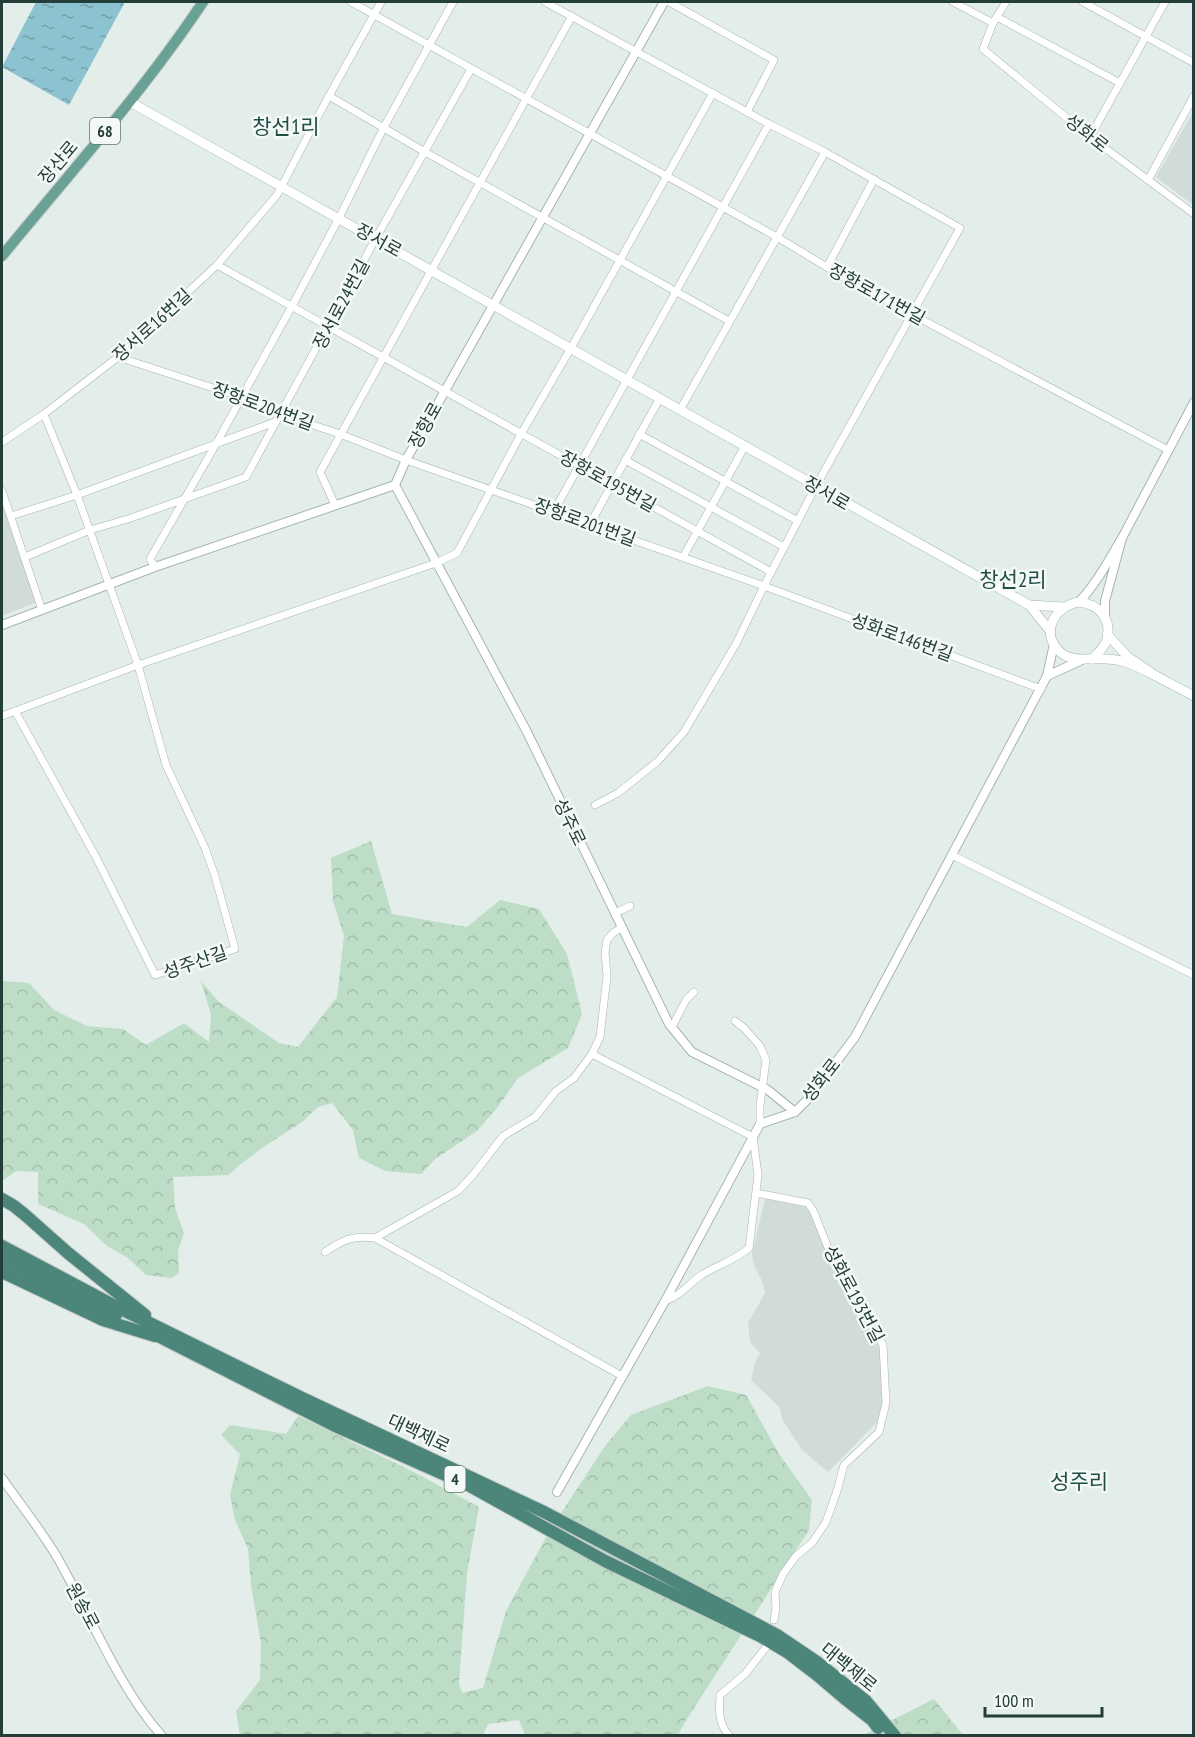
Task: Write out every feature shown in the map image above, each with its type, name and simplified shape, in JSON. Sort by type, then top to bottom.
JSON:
[{"type":"highway","points":[[2,1199],[19,1210],[161,1333]]},
{"type":"highway","name":"대백제로","points":[[2,1246],[333,1425],[468,1485],[605,1561],[760,1636],[787,1652],[817,1675],[872,1720],[884,1736]]},
{"type":"highway","name":"대백제로","points":[[2,1258],[544,1512],[777,1635],[817,1662],[866,1701],[895,1736]]},
{"type":"highway","points":[[2,1272],[103,1320],[161,1333]]},
{"type":"main road","name":"장산로","points":[[2,256],[172,49],[203,2]]},
{"type":"main road","name":"장서로","points":[[130,102],[1029,605]]},
{"type":"main road","points":[[1088,659],[1107,641],[1107,621],[1096,607],[1088,603],[1070,603],[1056,614],[1051,632],[1054,644],[1065,656],[1075,659],[1088,659],[1111,658],[1130,663],[1194,696]]},
{"type":"main road","points":[[1029,605],[1064,607]]},
{"type":"main road","points":[[1029,605],[1051,632]]},
{"type":"main road","points":[[1107,634],[1128,657],[1156,676]]},
{"type":"street","name":"장항로171번길","points":[[351,2],[777,237],[855,284],[1168,450]]},
{"type":"street","name":"장서로16번길","points":[[2,442],[44,414],[118,357],[217,265],[277,195],[381,2]]},
{"type":"street","points":[[155,567],[150,559],[292,306],[384,127],[453,2]]},
{"type":"street","points":[[545,2],[825,152],[960,228],[816,486],[736,644],[684,732],[658,761],[635,780],[618,793],[595,805]]},
{"type":"street","name":"장항로","points":[[395,485],[406,460],[444,391],[663,2]]},
{"type":"street","points":[[669,2],[774,60],[747,112]]},
{"type":"street","points":[[953,2],[995,20],[1120,83]]},
{"type":"street","points":[[995,20],[1006,2]]},
{"type":"street","points":[[1083,2],[1194,63]]},
{"type":"street","points":[[1090,137],[1165,2]]},
{"type":"street","points":[[335,505],[320,472],[572,16]]},
{"type":"street","name":"성화로","points":[[995,20],[983,49],[1090,137],[1194,214]]},
{"type":"street","name":"장서로24번길","points":[[186,498],[246,477],[471,69]]},
{"type":"street","points":[[2,716],[138,665],[436,563],[458,553],[521,434],[713,93]]},
{"type":"street","points":[[330,96],[542,218],[729,321]]},
{"type":"street","points":[[1148,180],[1194,96]]},
{"type":"street","points":[[554,511],[769,124]]},
{"type":"street","points":[[680,410],[825,152]]},
{"type":"street","points":[[827,267],[874,179]]},
{"type":"street","name":"장항로195번길","points":[[217,265],[771,572]]},
{"type":"street","name":"장항로204번길","points":[[118,357],[241,397],[280,414],[406,460]]},
{"type":"street","points":[[590,524],[660,398]]},
{"type":"street","points":[[1079,602],[1102,572],[1122,538],[1194,402]]},
{"type":"street","name":"성주산길","points":[[15,711],[96,857],[155,975],[235,950],[212,866],[165,765],[138,665],[77,495],[44,414]]},
{"type":"street","points":[[11,516],[125,478],[275,422]]},
{"type":"street","points":[[639,434],[798,521]]},
{"type":"street","points":[[683,557],[745,446]]},
{"type":"street","name":"장항로201번길","points":[[406,460],[764,586]]},
{"type":"street","points":[[625,460],[784,547]]},
{"type":"street","points":[[2,625],[155,567],[395,485]]},
{"type":"street","name":"성주로","points":[[395,485],[527,732],[621,928],[672,1027],[692,1052],[763,1087],[795,1112]]},
{"type":"street","points":[[2,491],[42,610]]},
{"type":"street","points":[[25,557],[90,530],[186,498]]},
{"type":"street","points":[[1105,616],[1105,601],[1122,538]]},
{"type":"street","name":"성화로146번길","points":[[764,586],[1041,689]]},
{"type":"street","name":"성화로","points":[[760,1124],[795,1112],[809,1098],[855,1036],[1041,689],[1047,676],[1054,644]]},
{"type":"street","points":[[1047,676],[1088,659]]},
{"type":"street","points":[[952,855],[1194,975]]},
{"type":"street","points":[[615,914],[630,906]]},
{"type":"street","points":[[375,1238],[458,1191],[502,1136],[535,1117],[556,1091],[574,1078],[592,1054],[600,1037],[607,976],[605,952],[607,940],[621,928]]},
{"type":"street","points":[[672,1027],[686,1000],[694,992]]},
{"type":"street","points":[[556,1492],[665,1301],[760,1124],[766,1060],[760,1046],[735,1021]]},
{"type":"street","points":[[592,1054],[753,1137]]},
{"type":"street","points":[[665,1301],[675,1298],[702,1275],[749,1248],[758,1175],[753,1137]]},
{"type":"street","name":"성화로193번길","points":[[756,1193],[808,1203],[835,1265],[883,1345],[885,1372],[886,1404],[879,1432],[844,1465],[826,1522],[812,1543],[796,1556],[783,1574],[775,1592],[774,1620]]},
{"type":"street","points":[[325,1252],[345,1239],[375,1238],[622,1376]]},
{"type":"street","name":"원송로","points":[[2,1478],[56,1556],[127,1686],[162,1736]]},
{"type":"street","points":[[730,1736],[718,1713],[720,1695],[745,1674],[767,1646]]},
{"type":"shaded area","points":[[1193,112],[1193,205],[1156,177]]},
{"type":"shaded area","points":[[2,496],[37,602],[2,616]]},
{"type":"shaded area","points":[[765,1199],[807,1207],[831,1263],[878,1344],[884,1386],[879,1420],[828,1472],[802,1450],[782,1419],[780,1408],[751,1380],[755,1362],[760,1353],[750,1342],[748,1323],[765,1293],[752,1254]]},
{"type":"green space","points":[[371,841],[392,914],[467,927],[500,900],[539,909],[567,954],[582,1014],[568,1048],[518,1078],[477,1131],[435,1159],[421,1174],[385,1171],[359,1158],[353,1130],[332,1103],[318,1107],[302,1122],[262,1148],[229,1175],[173,1177],[175,1208],[184,1233],[178,1251],[179,1273],[172,1278],[146,1275],[128,1258],[107,1246],[84,1224],[38,1204],[38,1172],[16,1171],[2,1181],[2,981],[29,983],[54,1010],[87,1026],[123,1029],[146,1045],[184,1023],[209,1042],[211,1015],[201,981],[219,1002],[279,1043],[298,1047],[337,997],[344,936],[333,901],[331,858]]},
{"type":"green space","points":[[708,1386],[746,1395],[779,1454],[812,1500],[809,1530],[678,1735],[525,1735],[519,1720],[488,1724],[483,1735],[240,1735],[236,1711],[260,1680],[261,1643],[251,1585],[248,1549],[235,1520],[230,1495],[240,1454],[221,1435],[230,1425],[286,1434],[298,1416],[412,1471],[479,1507],[467,1573],[459,1683],[462,1693],[483,1688],[506,1611],[550,1530],[605,1446],[631,1415]]},
{"type":"green space","points":[[934,1699],[963,1735],[861,1736]]},
{"type":"water","points":[[36,2],[125,2],[69,105],[2,67]]},
{"type":"district","name":"창선1리","points":[[286,126]]},
{"type":"district","name":"창선2리","points":[[1013,579]]},
{"type":"district","name":"성주리","points":[[1079,1481]]}]
